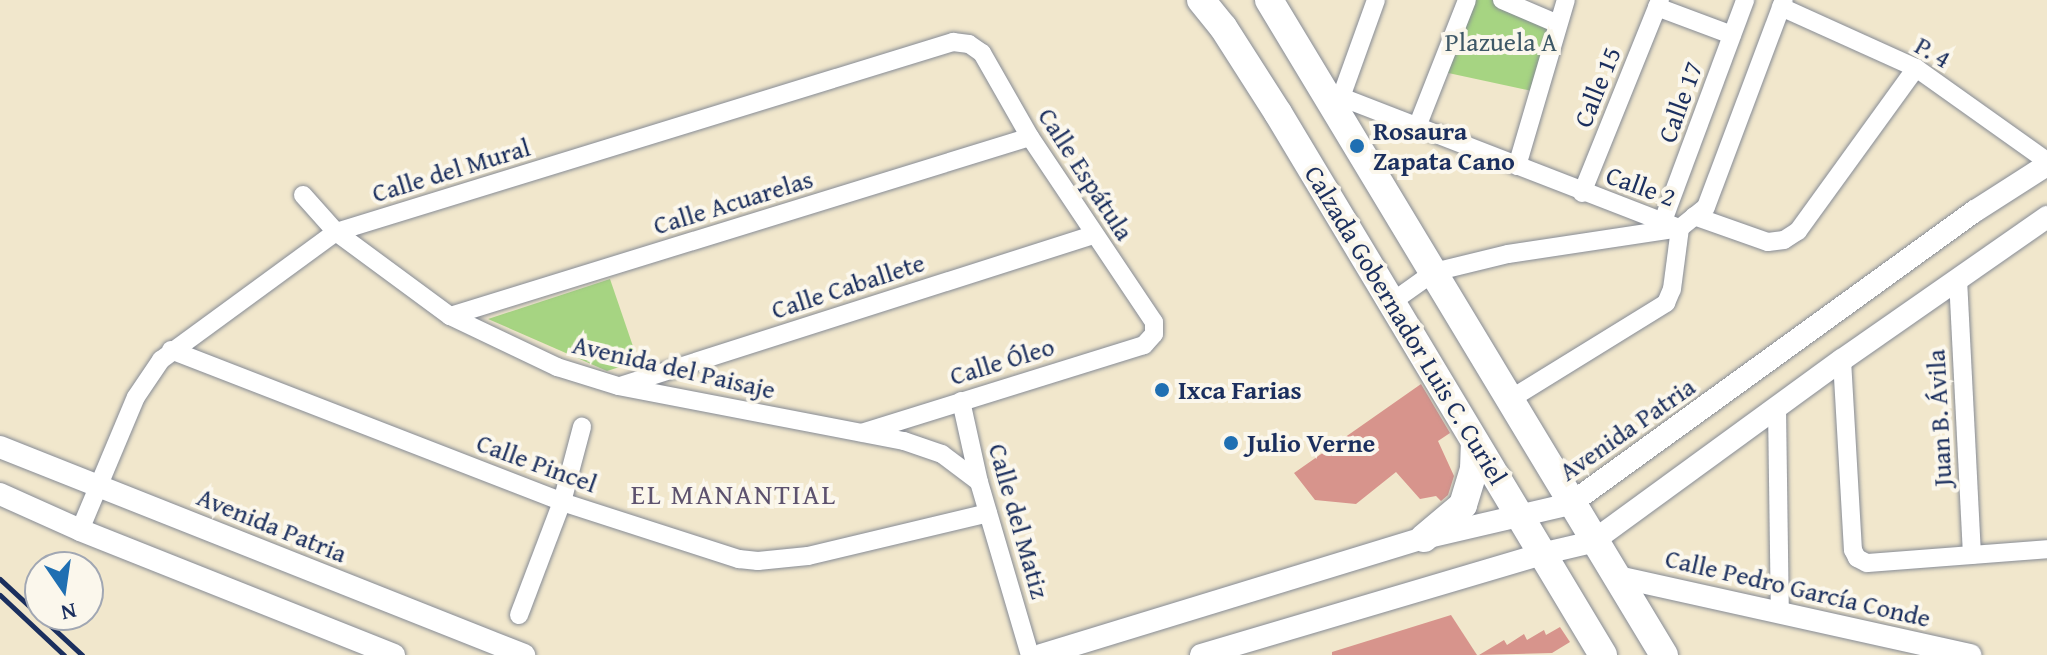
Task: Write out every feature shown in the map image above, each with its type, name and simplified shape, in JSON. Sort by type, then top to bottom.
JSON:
[{"type":"main road","name":"Calzada Gobernador Luis C. Curiel","points":[[1201,0],[1253,72],[1603,655]]},
{"type":"main road","name":"Calzada Gobernador Luis C. Curiel","points":[[1269,0],[1434,272],[1592,542],[1664,655]]},
{"type":"main road","points":[[1424,538],[1463,505],[1474,469],[1475,443]]},
{"type":"street","name":"Calle 2","points":[[1376,0],[1341,97],[1582,193],[1679,222],[1672,289],[1666,303],[1509,400]]},
{"type":"street","points":[[1417,127],[1467,0]]},
{"type":"street","points":[[1502,0],[1558,24]]},
{"type":"street","points":[[1517,166],[1566,0]]},
{"type":"street","name":"Calle 17","points":[[1679,222],[1732,35],[1745,0]]},
{"type":"street","points":[[1658,3],[1732,35]]},
{"type":"street","name":"Calle 15","points":[[1582,193],[1658,3]]},
{"type":"street","points":[[1392,302],[1434,272],[1508,254],[1679,222],[1706,207],[1783,4]]},
{"type":"street","name":"P. 4","points":[[1783,4],[1916,68],[2047,163]]},
{"type":"street","name":"Calle del Mural","points":[[80,530],[143,384],[171,350],[336,232],[953,42],[969,44]]},
{"type":"street","name":"Calle Espátula","points":[[969,44],[982,53],[1030,137],[1154,322],[1154,334]]},
{"type":"street","points":[[1679,222],[1768,242],[1784,240],[1798,231],[1916,68]]},
{"type":"street","name":"Calle Acuarelas","points":[[450,316],[1030,137]]},
{"type":"street","name":"Avenida Patria","points":[[1041,655],[1424,538],[1520,513],[1570,504],[1754,375],[1975,211],[2047,163]]},
{"type":"street","name":"Avenida del Paisaje","points":[[303,195],[336,232],[450,316],[557,367],[618,386],[862,433],[942,454],[979,482]]},
{"type":"street","points":[[1201,655],[1541,554],[1592,542],[1842,360],[2047,217]]},
{"type":"street","name":"Calle Caballete","points":[[618,386],[1094,235]]},
{"type":"street","name":"Juan B. Ávila","points":[[1958,279],[1972,555]]},
{"type":"street","name":"Calle Óleo","points":[[862,433],[1144,345],[1154,334]]},
{"type":"street","name":"Calle Pincel","points":[[171,350],[562,502],[739,559],[758,561],[808,556],[988,513]]},
{"type":"street","points":[[1842,360],[1853,550],[1857,558],[1867,563],[2047,549]]},
{"type":"street","name":"Calle del Matiz","points":[[961,401],[979,482],[1030,655]]},
{"type":"street","points":[[1777,408],[1780,612]]},
{"type":"street","points":[[519,615],[562,502],[582,427]]},
{"type":"street","name":"Avenida Patria","points":[[0,447],[524,655]]},
{"type":"street","points":[[0,494],[80,530],[394,655]]},
{"type":"street","name":"Calle Pedro García Conde","points":[[1614,576],[1970,655]]},
{"type":"green space","name":"Plazuela A","points":[[1467,0],[1508,0],[1555,16],[1532,91],[1439,71]]},
{"type":"green space","points":[[610,279],[638,361],[607,371],[488,319]]},
{"type":"building","points":[[1421,384],[1450,433],[1438,441],[1454,476],[1448,495],[1441,501],[1436,496],[1420,499],[1396,472],[1356,504],[1315,500],[1294,473]]},
{"type":"building","points":[[1451,615],[1477,655],[1332,655],[1332,652]]},
{"type":"building","points":[[1560,627],[1570,642],[1552,653],[1479,655],[1504,640],[1507,645],[1524,634],[1527,640],[1544,630],[1546,635]]},
{"type":"railway","points":[[0,579],[82,655]]},
{"type":"railway","points":[[0,595],[64,655]]},
{"type":"place","name":"Rosaura Zapata Cano","points":[[1357,146]]},
{"type":"place","name":"Ixca Farias","points":[[1162,390]]},
{"type":"place","name":"Julio Verne","points":[[1231,443]]},
{"type":"district","name":"EL MANANTIAL","points":[[734,494]]}]
